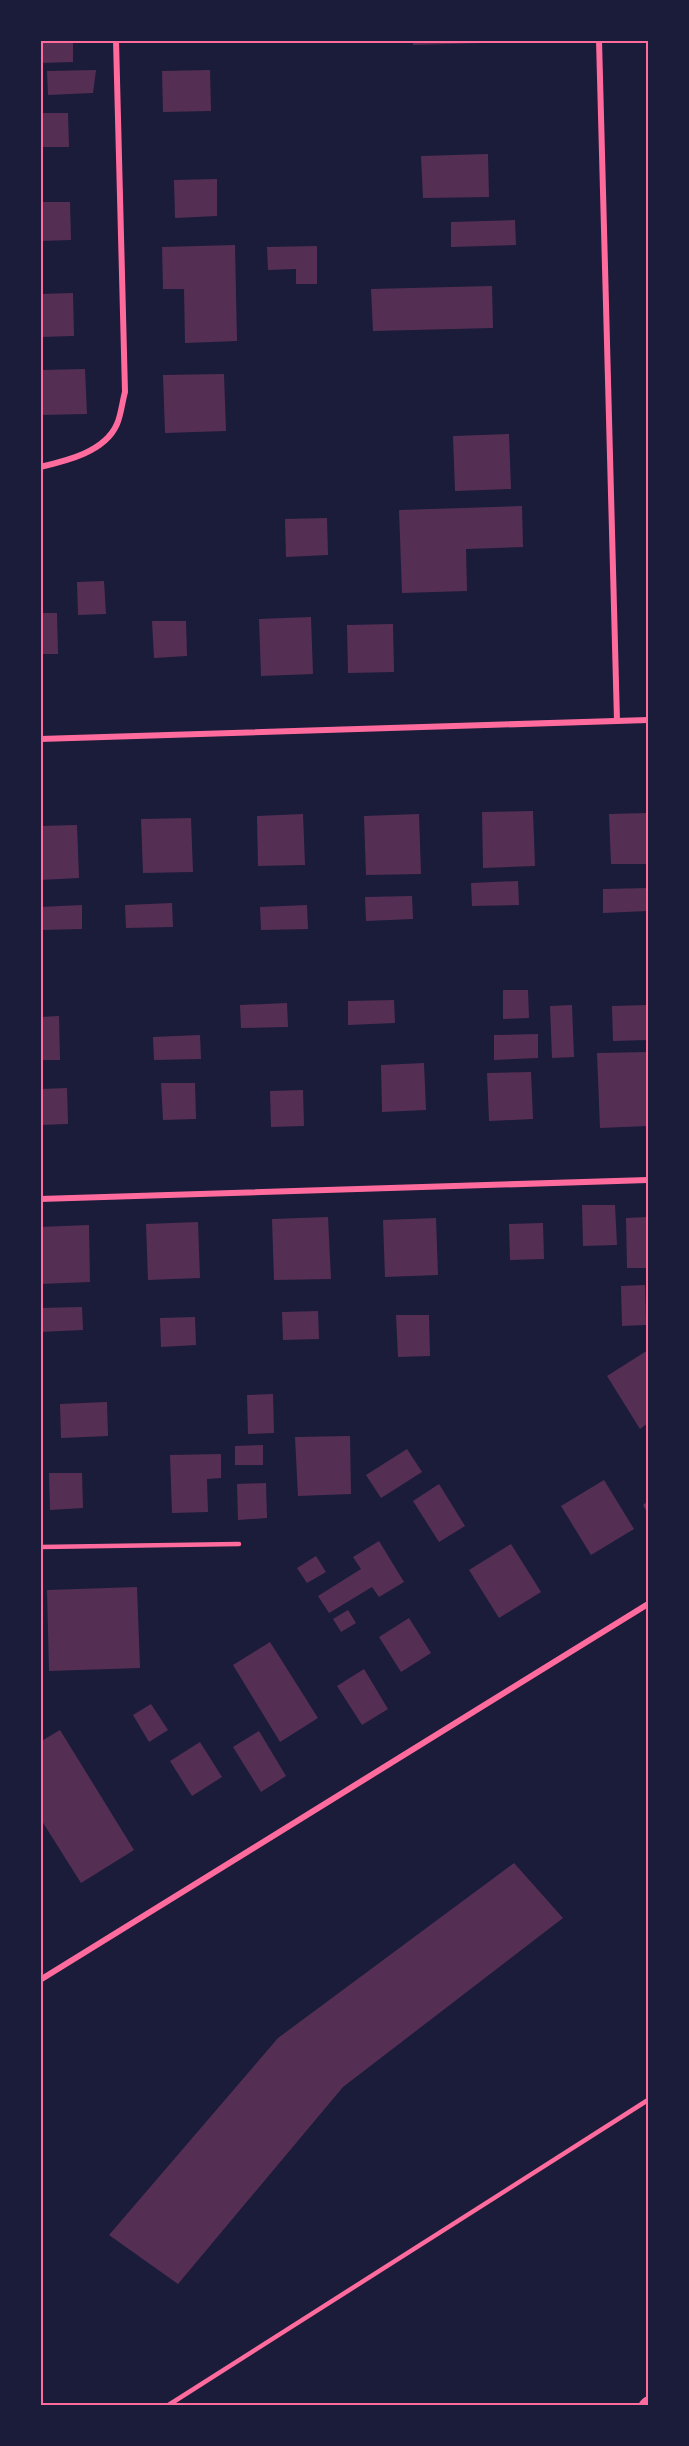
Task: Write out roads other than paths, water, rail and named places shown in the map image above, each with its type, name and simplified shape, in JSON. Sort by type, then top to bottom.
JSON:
[{"type":"street","points":[[40,466],[78,458],[99,445],[116,426],[125,392],[116,40]]},
{"type":"street","points":[[599,40],[617,721]]},
{"type":"street","points":[[40,739],[648,720]]},
{"type":"street","points":[[40,1199],[648,1180]]},
{"type":"street","points":[[40,1980],[648,1604]]},
{"type":"lane","points":[[40,1547],[239,1544]]},
{"type":"lane","points":[[167,2406],[648,2100]]}]
